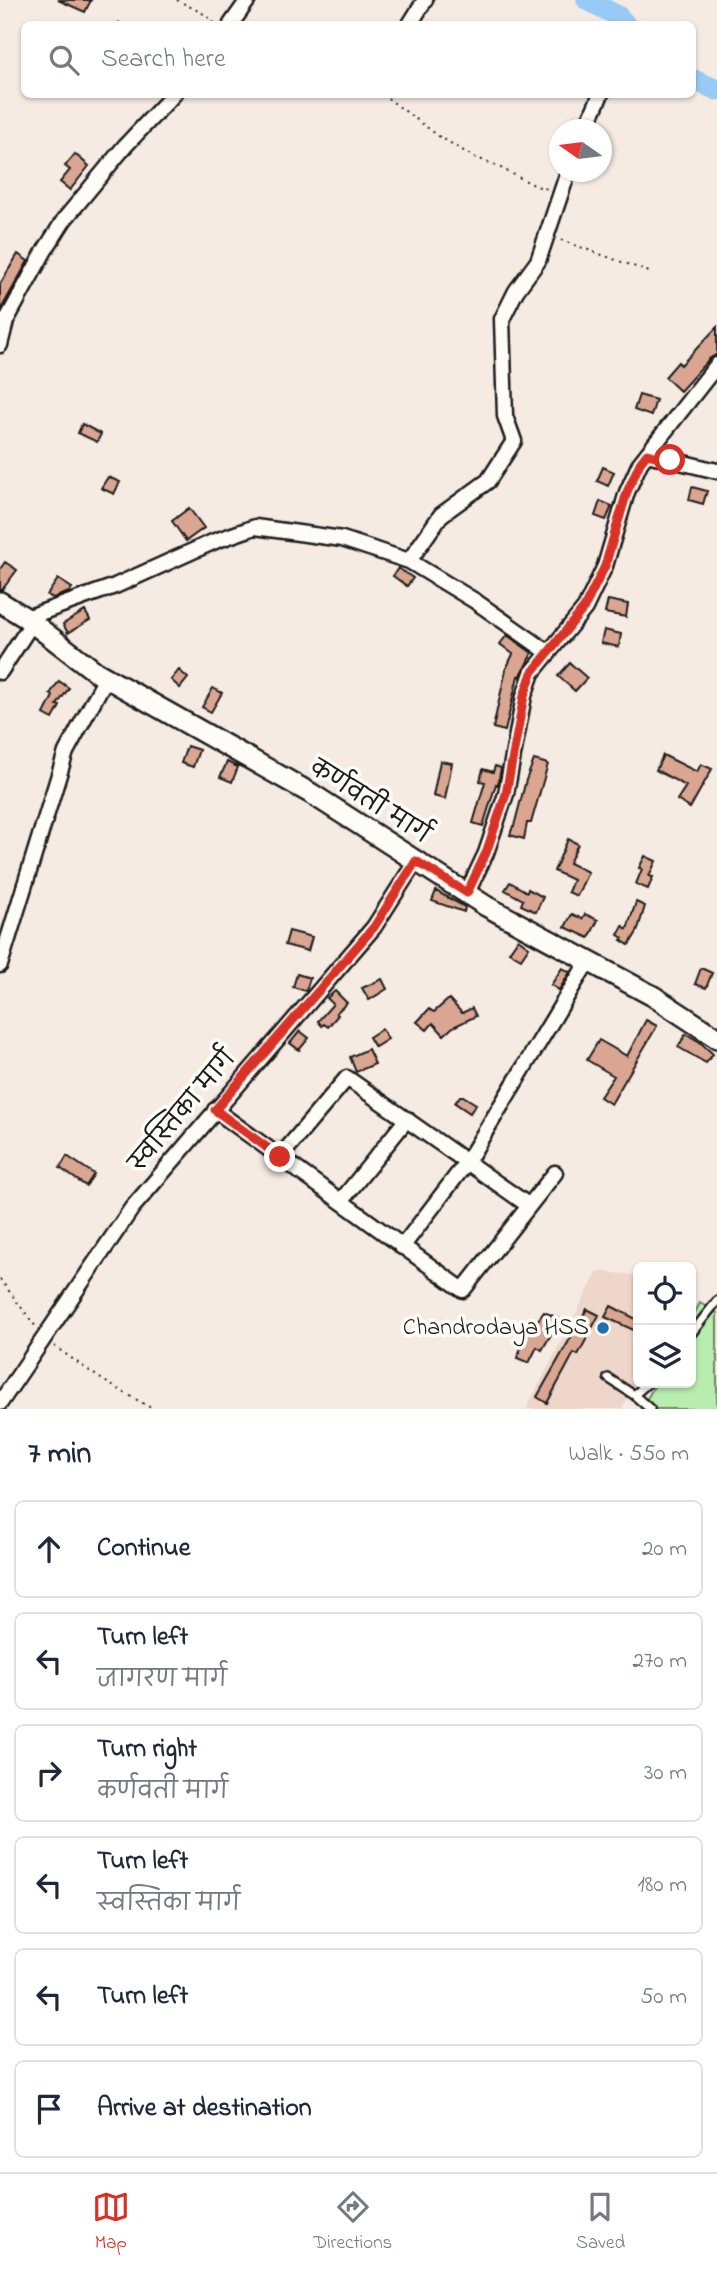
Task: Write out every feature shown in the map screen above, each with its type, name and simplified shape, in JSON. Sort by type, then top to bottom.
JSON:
[{"type":"main road","name":"कर्णवती मार्ग","points":[[0,602],[29,620],[106,678],[312,794],[467,893],[653,996],[717,1038]]},
{"type":"street","points":[[233,21],[247,0]]},
{"type":"street","points":[[412,21],[422,1]]},
{"type":"street","points":[[0,345],[6,321],[64,220],[125,146],[170,98]]},
{"type":"street","points":[[589,119],[599,98]]},
{"type":"street","points":[[409,561],[441,515],[488,481],[514,441],[505,416],[502,319],[516,291],[538,261],[564,182]]},
{"type":"street","points":[[467,893],[486,853],[506,794],[524,696],[532,673],[590,598],[605,566],[627,492],[640,463],[717,365]]},
{"type":"street","points":[[647,454],[717,471]]},
{"type":"street","points":[[2,663],[29,620],[115,586],[215,541],[255,527],[342,540],[409,561],[475,601],[549,653]]},
{"type":"street","points":[[0,965],[66,752],[106,678]]},
{"type":"street","name":"स्वस्तिका मार्ग","points":[[3,1392],[44,1338],[132,1208],[374,927],[416,861]]},
{"type":"street","points":[[402,1247],[467,1162],[588,961]]},
{"type":"street","points":[[280,1157],[347,1078],[528,1205]]},
{"type":"street","points":[[215,1110],[463,1290],[555,1173]]},
{"type":"street","points":[[341,1201],[407,1119]]},
{"type":"lane","points":[[696,1328],[717,1301]]},
{"type":"lane","points":[[608,1378],[634,1395],[639,1405],[650,1409]]},
{"type":"lane","points":[[634,1395],[642,1388]]},
{"type":"path","points":[[177,0],[212,21]]},
{"type":"path","points":[[387,98],[440,137],[474,157],[493,163],[536,186],[559,192]]},
{"type":"path","points":[[546,234],[652,273]]},
{"type":"path","points":[[0,1279],[44,1338],[104,1381],[153,1409]]},
{"type":"shaded area","name":"Chandrodaya HSS","points":[[598,1271],[633,1275],[633,1387],[622,1409],[526,1409]]},
{"type":"green space","points":[[700,1303],[717,1313],[717,1409],[641,1409],[653,1388],[696,1388],[696,1311]]},
{"type":"building","points":[[58,0],[91,0],[85,12]]},
{"type":"building","points":[[75,154],[89,166],[70,190],[60,182],[70,170],[65,166]]},
{"type":"building","points":[[18,254],[28,261],[0,311],[0,284]]},
{"type":"building","points":[[717,327],[717,354],[709,359],[680,391],[665,377],[678,362],[681,365]]},
{"type":"building","points":[[639,395],[656,400],[651,416],[634,410]]},
{"type":"building","points":[[82,424],[101,434],[97,442],[78,433]]},
{"type":"building","points":[[603,467],[614,472],[608,486],[597,481]]},
{"type":"building","points":[[108,477],[120,482],[114,494],[101,488]]},
{"type":"building","points":[[692,487],[707,491],[703,504],[689,500]]},
{"type":"building","points":[[600,501],[612,506],[606,520],[595,516]]},
{"type":"building","points":[[189,508],[204,528],[186,541],[172,521]]},
{"type":"building","points":[[5,562],[17,570],[0,590],[0,569]]},
{"type":"building","points":[[398,568],[413,578],[407,586],[393,576]]},
{"type":"building","points":[[58,579],[72,588],[69,592],[53,598],[47,595]]},
{"type":"building","points":[[608,600],[628,604],[626,617],[605,613]]},
{"type":"building","points":[[85,611],[90,620],[68,633],[63,624]]},
{"type":"building","points":[[604,630],[621,634],[619,647],[601,643]]},
{"type":"building","points":[[507,635],[532,653],[520,677],[518,676],[505,731],[493,728],[506,669],[513,654],[500,644]]},
{"type":"building","points":[[570,663],[587,678],[575,691],[558,676]]},
{"type":"building","points":[[179,670],[188,678],[180,688],[171,680]]},
{"type":"building","points":[[59,681],[69,688],[57,705],[60,706],[53,719],[44,714],[53,696],[50,694]]},
{"type":"building","points":[[213,688],[222,693],[211,712],[202,707]]},
{"type":"building","points":[[187,746],[199,750],[193,767],[181,763]]},
{"type":"building","points":[[663,755],[697,772],[701,764],[712,769],[690,808],[677,800],[686,786],[656,770]]},
{"type":"building","points":[[534,760],[548,764],[524,839],[510,835]]},
{"type":"building","points":[[440,761],[452,763],[445,799],[433,796]]},
{"type":"building","points":[[227,762],[238,767],[232,782],[220,777]]},
{"type":"building","points":[[495,766],[501,768],[498,785],[496,784],[483,826],[473,823],[485,782],[480,781],[483,769],[493,772]]},
{"type":"building","points":[[568,839],[578,844],[569,863],[588,872],[577,896],[568,892],[573,880],[554,871]]},
{"type":"building","points":[[645,856],[656,861],[649,876],[653,877],[648,889],[636,884]]},
{"type":"building","points":[[510,882],[543,897],[536,912],[521,905],[523,900],[505,890]]},
{"type":"building","points":[[436,891],[465,907],[464,912],[432,901]]},
{"type":"building","points":[[636,902],[645,906],[637,932],[629,945],[618,935],[623,926],[627,929]]},
{"type":"building","points":[[572,914],[582,919],[585,914],[598,920],[589,938],[565,927]]},
{"type":"building","points":[[289,931],[312,937],[308,951],[285,945]]},
{"type":"building","points":[[518,939],[529,947],[521,959],[509,952]]},
{"type":"building","points":[[562,968],[570,972],[559,990],[551,985]]},
{"type":"building","points":[[701,968],[712,973],[706,988],[695,984]]},
{"type":"building","points":[[297,974],[310,978],[306,991],[293,987]]},
{"type":"building","points":[[382,979],[387,989],[369,1000],[362,988]]},
{"type":"building","points":[[335,991],[347,1003],[336,1013],[338,1015],[328,1027],[324,1024],[322,1026],[318,1021],[333,1004],[327,998]]},
{"type":"building","points":[[449,999],[462,1013],[472,1008],[476,1016],[453,1027],[444,1035],[433,1023],[427,1030],[417,1022],[429,1009],[434,1012]]},
{"type":"building","points":[[646,1020],[657,1026],[611,1104],[600,1097],[614,1076],[587,1060],[599,1040],[627,1056]]},
{"type":"building","points":[[382,1029],[388,1039],[375,1047],[369,1037]]},
{"type":"building","points":[[300,1031],[309,1038],[299,1050],[290,1043]]},
{"type":"building","points":[[686,1034],[713,1054],[706,1063],[678,1047]]},
{"type":"building","points":[[368,1049],[375,1064],[356,1072],[350,1057]]},
{"type":"building","points":[[460,1096],[476,1104],[470,1113],[455,1103]]},
{"type":"building","points":[[67,1156],[94,1174],[86,1186],[60,1168]]},
{"type":"building","points":[[611,1306],[633,1317],[633,1330],[605,1317]]},
{"type":"building","points":[[587,1309],[599,1315],[578,1355],[574,1353],[547,1403],[537,1397]]},
{"type":"building","points":[[544,1312],[560,1319],[542,1350],[537,1347],[529,1363],[517,1358],[528,1330],[533,1332]]},
{"type":"waterway","points":[[587,0],[622,21]]},
{"type":"waterway","points":[[696,81],[717,90]]},
{"type":"place","name":"Chandrodaya HSS","points":[[603,1328]]},
{"type":"route","points":[[280,1157],[215,1110],[374,927],[416,861],[467,893],[486,853],[506,794],[524,696],[532,673],[584,608],[605,566],[627,492],[640,463],[647,454],[670,460]]}]
